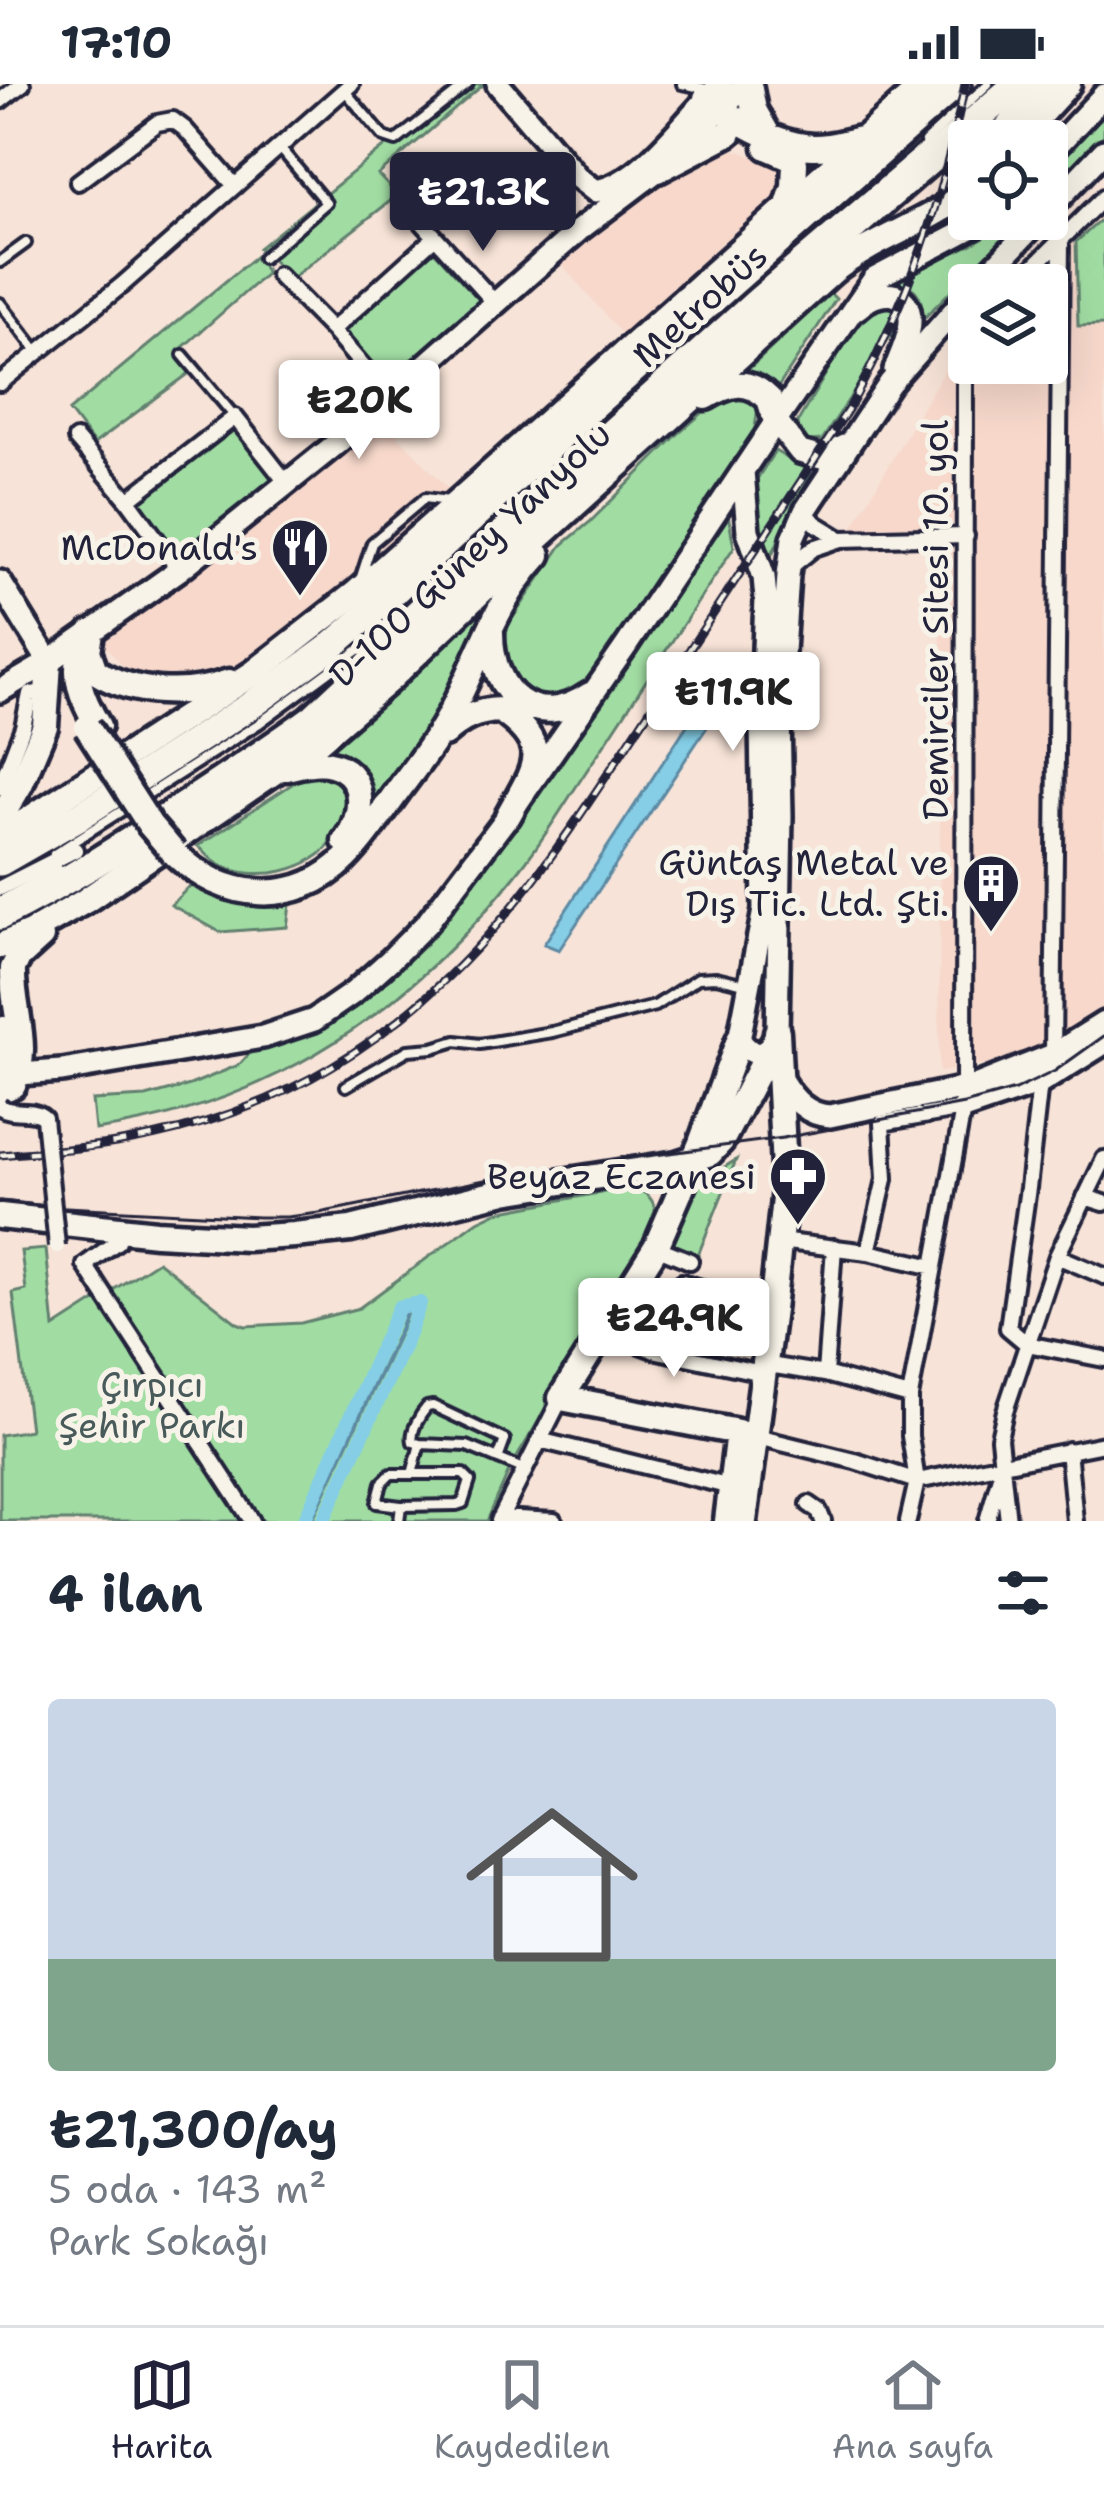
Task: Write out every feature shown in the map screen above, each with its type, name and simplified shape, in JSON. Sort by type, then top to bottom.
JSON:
[{"type":"highway","points":[[0,862],[254,704],[332,646],[614,387],[956,84]]},
{"type":"highway","points":[[0,916],[99,861],[312,719],[643,410],[1017,84]]},
{"type":"highway","points":[[1016,120],[1046,84]]},
{"type":"main road","points":[[506,87],[578,178],[595,191],[609,189],[747,84],[766,133]]},
{"type":"main road","points":[[0,838],[255,672],[356,593],[925,84]]},
{"type":"main road","points":[[1035,120],[1067,84]]},
{"type":"main road","points":[[1068,134],[1104,95]]},
{"type":"main road","points":[[714,106],[792,143],[826,147],[863,138]]},
{"type":"main road","points":[[0,691],[179,570],[336,444],[579,230],[658,170],[714,106]]},
{"type":"main road","points":[[714,106],[790,158],[795,172],[788,205]]},
{"type":"main road","points":[[1068,189],[1104,151]]},
{"type":"main road","points":[[578,178],[588,203],[579,230]]},
{"type":"main road","name":"D-100 Güney Yanyolu","points":[[0,946],[85,902],[279,770],[388,681],[588,492],[850,258],[948,204]]},
{"type":"main road","points":[[5,1077],[263,1037],[314,1020],[353,993],[427,923],[508,816],[874,279],[948,240]]},
{"type":"main road","points":[[997,264],[1020,240]]},
{"type":"main road","points":[[841,326],[875,295],[894,296],[905,304],[910,322],[890,383]]},
{"type":"main road","points":[[727,1521],[731,1487],[762,1372],[784,1189],[782,1081],[774,1040],[782,816],[779,713],[793,538],[805,511],[890,383],[948,318]]},
{"type":"main road","points":[[672,416],[728,384],[748,383],[770,398],[776,421],[800,452],[822,458],[850,443]]},
{"type":"main road","points":[[743,471],[748,531],[766,598],[761,722],[764,910],[751,985],[740,1040],[656,1247],[561,1398],[747,1434]]},
{"type":"main road","points":[[0,582],[177,850],[206,879],[241,891],[275,893],[308,885],[334,869],[361,842],[429,748],[512,587],[575,516],[588,492]]},
{"type":"main road","points":[[492,622],[495,666],[520,700],[543,712],[572,707],[590,695]]},
{"type":"main road","points":[[91,633],[88,651],[95,670],[118,682],[187,691],[255,672]]},
{"type":"main road","points":[[91,633],[80,653],[78,679],[92,726]]},
{"type":"main road","points":[[0,819],[45,726],[49,662]]},
{"type":"main road","points":[[429,748],[461,719],[478,711],[500,710],[515,721],[532,737],[536,758],[508,816]]},
{"type":"main road","points":[[177,850],[228,877],[271,881],[289,878],[331,856],[359,818],[354,782],[339,767],[327,763],[279,770]]},
{"type":"main road","points":[[5,1077],[21,1049],[13,968],[28,947],[85,902]]},
{"type":"main road","points":[[0,1003],[5,1077]]},
{"type":"main road","points":[[964,1100],[1104,1023]]},
{"type":"main road","points":[[740,1040],[753,1054],[760,1054],[774,1040]]},
{"type":"main road","points":[[0,1216],[156,1233],[247,1238],[294,1235],[351,1229],[505,1191],[692,1159],[710,1153],[722,1140],[774,1040]]},
{"type":"main road","points":[[782,1081],[794,1100],[830,1117],[964,1100],[1040,1083],[1104,1043]]},
{"type":"main road","points":[[624,1172],[649,1178],[659,1186],[669,1212]]},
{"type":"main road","points":[[744,1521],[747,1434]]},
{"type":"street","points":[[0,101],[22,84]]},
{"type":"street","points":[[0,383],[122,286],[348,87]]},
{"type":"street","points":[[78,182],[157,123],[173,121],[235,186]]},
{"type":"street","points":[[1068,233],[1104,197]]},
{"type":"street","points":[[401,199],[496,304]]},
{"type":"street","points":[[332,330],[434,238]]},
{"type":"street","points":[[1037,264],[1061,240]]},
{"type":"street","points":[[1053,1055],[1061,240]]},
{"type":"street","points":[[278,274],[389,397]]},
{"type":"street","name":"Demirciler Sitesi 10. yol","points":[[908,1521],[917,1481],[910,1397],[964,1100],[965,384]]},
{"type":"street","points":[[128,500],[235,417],[286,482]]},
{"type":"street","points":[[76,439],[179,570]]},
{"type":"street","points":[[805,511],[841,539]]},
{"type":"street","points":[[788,569],[814,548],[841,539],[965,536]]},
{"type":"street","points":[[0,788],[30,694],[48,692]]},
{"type":"street","points":[[0,885],[75,850]]},
{"type":"street","points":[[1040,1083],[1008,1328],[1027,1344],[1104,1359]]},
{"type":"street","points":[[868,1252],[885,1179],[882,1123],[964,1100]]},
{"type":"street","points":[[0,1107],[44,1118],[57,1246]]},
{"type":"street","points":[[1008,1521],[1000,1438],[1004,1411],[1057,1256],[1104,1160]]},
{"type":"street","points":[[1085,1197],[1104,1203]]},
{"type":"street","points":[[118,1241],[85,1265],[252,1521]]},
{"type":"street","points":[[779,1241],[868,1252],[934,1268]]},
{"type":"street","points":[[656,1247],[690,1261]]},
{"type":"street","points":[[825,1374],[834,1247]]},
{"type":"street","points":[[1057,1256],[1104,1276]]},
{"type":"street","points":[[653,1350],[682,1282],[772,1310]]},
{"type":"street","points":[[602,1331],[653,1350],[762,1372],[775,1366],[825,1374],[910,1397]]},
{"type":"street","points":[[554,1521],[500,1519],[561,1398]]},
{"type":"street","points":[[747,1434],[917,1481],[1104,1444]]},
{"type":"street","points":[[539,1440],[731,1487]]},
{"type":"street","points":[[1068,1450],[1075,1521]]},
{"type":"street","points":[[987,1521],[1004,1466]]},
{"type":"street","points":[[808,1504],[819,1511],[823,1521]]},
{"type":"lane","points":[[348,87],[384,137],[396,140],[468,84]]},
{"type":"lane","points":[[682,84],[714,106]]},
{"type":"lane","points":[[894,172],[988,84]]},
{"type":"lane","points":[[894,172],[1000,84]]},
{"type":"lane","points":[[263,258],[326,203],[280,148]]},
{"type":"lane","name":"Metrobüs","points":[[0,885],[216,752],[387,629],[611,420],[894,172]]},
{"type":"lane","points":[[0,262],[26,243]]},
{"type":"lane","points":[[0,303],[38,354]]},
{"type":"lane","points":[[183,355],[235,417]]},
{"type":"lane","name":"Metrobüs","points":[[317,699],[387,629]]},
{"type":"lane","points":[[170,802],[284,725]]},
{"type":"lane","points":[[140,822],[155,812]]},
{"type":"lane","points":[[0,901],[92,850]]},
{"type":"lane","points":[[346,1086],[408,1050],[456,1041],[480,1044],[593,1022],[655,1006],[698,978],[751,985]]},
{"type":"lane","points":[[498,1459],[506,1440],[433,1406],[423,1412],[412,1437],[420,1444],[467,1446],[498,1459],[525,1470]]},
{"type":"lane","points":[[412,1474],[420,1444]]},
{"type":"lane","points":[[412,1474],[463,1474],[470,1481],[466,1497],[457,1505],[377,1503],[386,1477],[412,1474]]},
{"type":"lane","points":[[399,1521],[401,1506]]},
{"type":"shaded area","points":[[730,148],[781,167],[786,194],[626,339],[557,259],[672,171]]},
{"type":"shaded area","points":[[1104,207],[1104,1008],[1012,1061],[939,1072],[941,623],[947,543],[842,545],[948,364],[948,384],[1068,384],[1068,264],[1046,264]]},
{"type":"shaded area","points":[[380,417],[452,493],[252,658],[209,679],[135,679],[97,637]]},
{"type":"green space","points":[[462,84],[484,84],[378,175],[398,195],[292,278],[259,248]]},
{"type":"green space","points":[[1104,110],[1104,135],[1068,172],[1068,150]]},
{"type":"green space","points":[[1104,217],[1104,325],[1078,326],[1076,242]]},
{"type":"green space","points":[[980,240],[1001,240],[977,264],[948,264],[948,294],[923,319],[914,290],[902,283],[884,282],[899,275]]},
{"type":"green space","points":[[433,250],[484,305],[393,387],[343,334]]},
{"type":"green space","points":[[256,256],[267,273],[181,349],[199,366],[94,444],[69,411]]},
{"type":"green space","points":[[830,293],[836,299],[775,392],[769,382],[748,370]]},
{"type":"green space","points":[[880,302],[894,307],[899,323],[822,440],[809,441],[798,434],[797,423],[856,322]]},
{"type":"green space","points":[[734,395],[752,399],[758,407],[754,435],[610,650],[569,693],[552,699],[526,692],[510,670],[505,640],[508,625],[562,545],[718,399]]},
{"type":"green space","points":[[234,430],[274,478],[179,555],[138,504]]},
{"type":"green space","points":[[775,451],[812,473],[769,560],[757,535],[755,482]]},
{"type":"green space","points":[[728,514],[734,547],[531,854],[434,964],[386,1006],[280,1073],[160,1117],[95,1130],[92,1100],[146,1097],[239,1065],[251,1052],[328,1021],[380,987],[427,943],[545,783]]},
{"type":"green space","points":[[497,590],[434,720],[372,813],[363,782],[322,751],[392,694]]},
{"type":"green space","points":[[317,773],[339,781],[352,802],[335,838],[313,859],[283,871],[250,873],[220,865],[198,846],[298,780]]},
{"type":"green space","points":[[192,884],[240,902],[290,905],[287,927],[220,932],[171,905]]},
{"type":"green space","points":[[736,1160],[696,1260],[663,1244],[682,1193]]},
{"type":"green space","name":"Çırpıcı Şehir Parkı","points":[[626,1188],[652,1200],[653,1229],[510,1469],[487,1521],[0,1521],[0,1435],[30,1430],[13,1293],[26,1290],[21,1251],[46,1249],[54,1328],[158,1261],[237,1323],[301,1323],[359,1308],[497,1212]]},
{"type":"water","points":[[727,664],[732,668],[707,713],[713,718],[559,950],[544,944]]},
{"type":"waterway","points":[[304,1521],[399,1307],[420,1303],[323,1521]]},
{"type":"waterway","points":[[311,1521],[409,1305]]},
{"type":"tram line","points":[[0,1201],[259,1217],[319,1213],[520,1173],[783,1138],[964,1104],[1015,1090],[1055,1071],[1104,1036]]},
{"type":"railway","points":[[0,1155],[153,1136],[259,1103],[332,1066],[385,1031],[476,949],[586,806],[851,405],[890,327],[921,249],[965,84]]},
{"type":"place","name":"McDonald's","points":[[300,598]]},
{"type":"place","name":"Güntaş Metal ve Dış Tic. Ltd. Şti.","points":[[991,934]]},
{"type":"place","name":"Beyaz Eczanesi","points":[[798,1227]]}]
